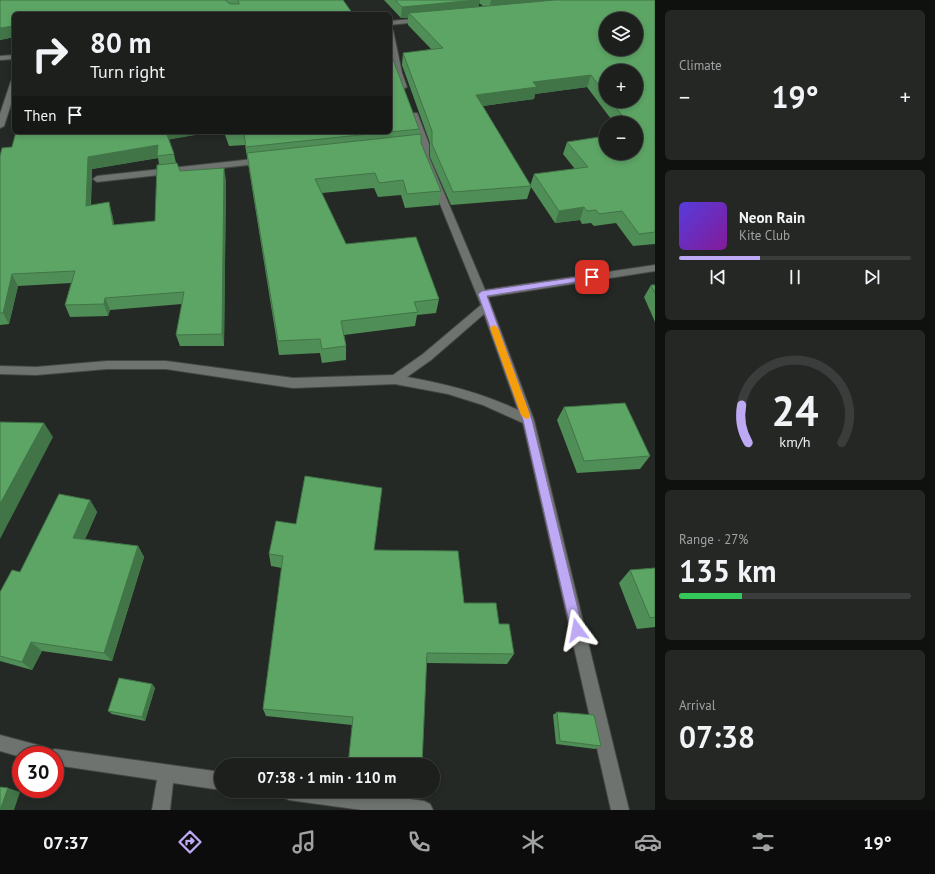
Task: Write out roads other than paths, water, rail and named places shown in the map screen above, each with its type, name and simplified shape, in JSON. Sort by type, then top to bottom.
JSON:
[{"type":"street","points":[[392,23],[435,19]]},
{"type":"street","points":[[392,41],[398,73],[425,157],[487,306],[528,420],[620,810]]},
{"type":"street","points":[[0,58],[12,57]]},
{"type":"street","points":[[0,126],[12,89]]},
{"type":"street","points":[[97,179],[269,161]]},
{"type":"street","points":[[482,294],[655,268]]},
{"type":"street","points":[[395,379],[427,357],[487,306]]},
{"type":"street","points":[[0,370],[36,371],[107,365],[166,365],[293,383],[395,379],[448,389],[487,402],[528,420]]},
{"type":"street","points":[[0,743],[12,746]]},
{"type":"street","points":[[64,757],[214,780]]},
{"type":"street","points":[[161,810],[166,774]]},
{"type":"street","points":[[339,798],[424,810]]}]
